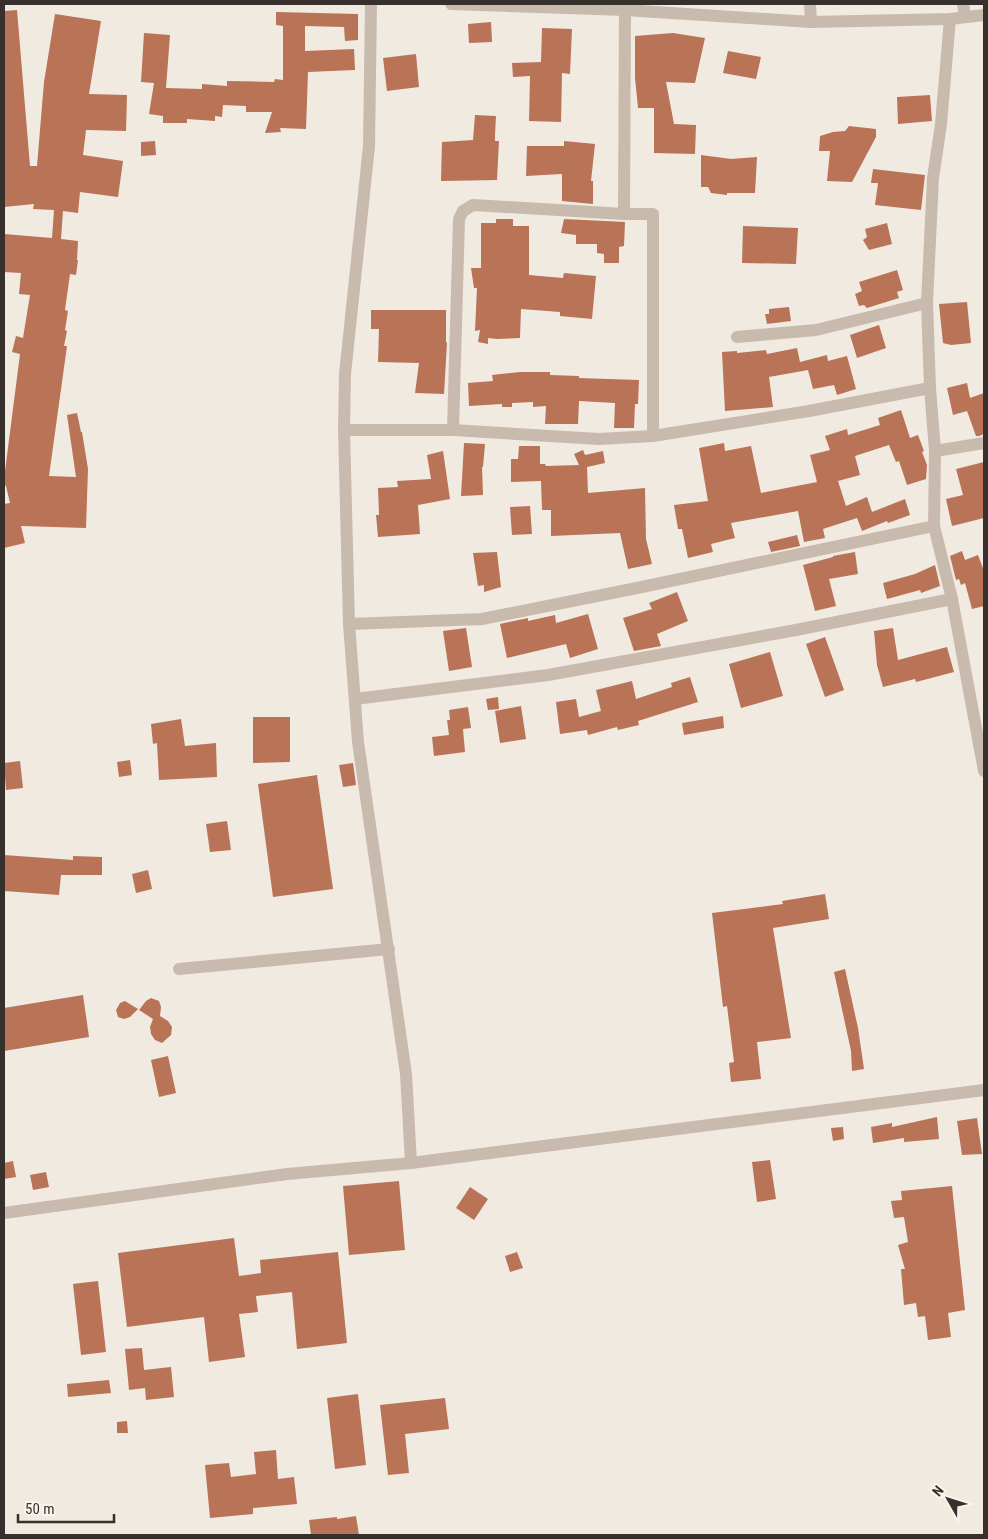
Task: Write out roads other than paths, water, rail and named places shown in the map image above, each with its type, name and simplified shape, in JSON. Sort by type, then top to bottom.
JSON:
[{"type":"street","points":[[371,4],[369,146],[345,374],[344,430],[349,624],[358,742],[406,1074],[411,1163]]},
{"type":"street","points":[[451,4],[625,10],[811,22],[950,19],[984,15]]},
{"type":"street","points":[[810,4],[811,22]]},
{"type":"street","points":[[963,4],[965,18]]},
{"type":"street","points":[[624,214],[625,10]]},
{"type":"street","points":[[950,19],[941,124],[932,178],[927,304],[930,388],[935,452],[934,526],[952,599],[984,771]]},
{"type":"street","points":[[453,430],[459,219],[463,211],[473,205],[653,214],[653,436]]},
{"type":"street","points":[[737,337],[816,330],[927,304]]},
{"type":"street","points":[[344,430],[453,430],[599,439],[653,436],[809,411],[930,388]]},
{"type":"street","points":[[935,452],[984,443]]},
{"type":"street","points":[[349,624],[482,619],[934,526]]},
{"type":"street","points":[[355,699],[548,675],[796,630],[952,599]]},
{"type":"street","points":[[179,969],[389,949]]},
{"type":"street","points":[[4,1213],[286,1174],[411,1163],[984,1090]]}]
